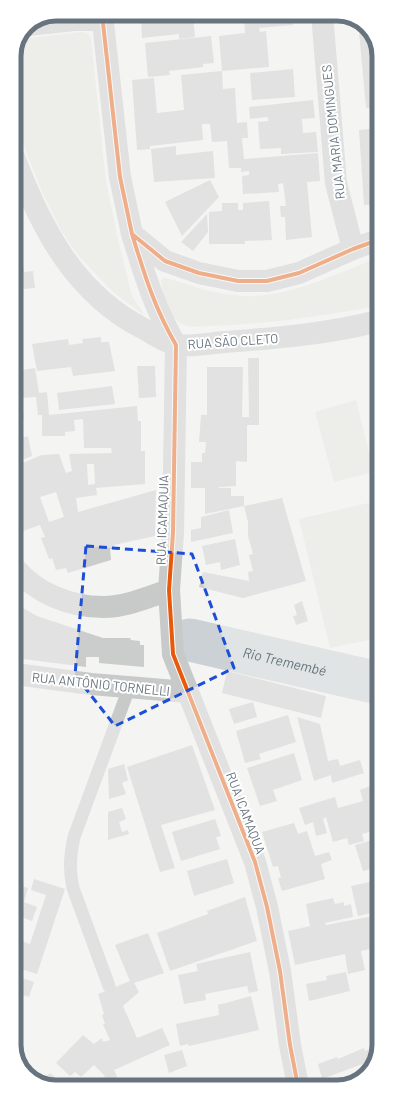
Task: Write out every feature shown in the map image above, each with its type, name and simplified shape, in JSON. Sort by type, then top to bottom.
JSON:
[{"type":"street","points":[[46,23],[65,21]]},
{"type":"street","points":[[103,21],[120,177],[132,234],[150,293],[161,320],[176,345]]},
{"type":"street","name":"RUA MARIA DOMINGUES","points":[[323,21],[336,183],[353,249]]},
{"type":"street","name":"RUA SÃO CLETO","points":[[21,174],[39,216],[60,253],[79,280],[106,305],[131,323],[176,345],[276,338],[372,323]]},
{"type":"street","points":[[132,234],[165,261],[199,273],[238,281],[267,281],[299,273],[372,242]]},
{"type":"street","name":"RUA ICAMAQUIA","points":[[176,345],[174,526],[169,590],[173,654],[188,692]]},
{"type":"street","points":[[21,573],[40,590],[58,598],[82,605],[104,607],[131,602],[169,590]]},
{"type":"street","name":"RUA ANTÔNIO TORNELLI","points":[[21,675],[129,688],[188,692]]},
{"type":"street","name":"RUA ICAMAQUA","points":[[188,692],[255,862],[267,907],[280,971],[290,1045],[297,1080]]},
{"type":"lane","points":[[109,986],[73,888],[70,866],[74,838],[129,688]]},
{"type":"highlighted area","points":[[86,546],[192,554],[234,668],[115,726],[75,675]]},
{"type":"shaded area","points":[[81,32],[88,33],[91,39],[106,181],[132,296],[145,316],[113,292],[77,254],[62,232],[42,192],[21,139],[21,54],[22,47],[26,38]]},
{"type":"shaded area","points":[[372,260],[372,307],[295,319],[232,325],[197,327],[187,326],[179,322],[170,313],[165,300],[161,281],[164,278],[205,290],[231,295],[250,296],[269,295],[288,291],[325,279]]},
{"type":"shaded area","points":[[356,400],[372,464],[372,472],[334,482],[315,412]]},
{"type":"shaded area","points":[[372,502],[372,639],[330,648],[299,519]]},
{"type":"building","points":[[141,21],[194,21],[195,37],[179,39],[179,34],[142,38]]},
{"type":"building","points":[[244,21],[293,21],[293,25],[259,28],[260,32],[266,31],[269,67],[222,71],[219,36],[245,33]]},
{"type":"building","points":[[359,29],[366,37],[372,52],[372,108],[366,108]]},
{"type":"building","points":[[211,36],[214,63],[203,64],[203,67],[169,71],[170,75],[148,77],[145,43]]},
{"type":"building","points":[[293,69],[295,97],[252,100],[250,73]]},
{"type":"building","points":[[222,71],[223,89],[235,88],[237,123],[247,122],[248,138],[242,138],[244,159],[318,153],[320,181],[307,182],[312,237],[286,240],[285,217],[281,217],[280,206],[286,206],[283,183],[278,184],[279,192],[243,194],[242,176],[249,175],[249,171],[241,172],[241,168],[229,168],[227,141],[212,142],[210,124],[202,124],[203,140],[150,146],[150,149],[137,150],[132,80],[154,78],[157,113],[184,110],[181,75]]},
{"type":"building","points":[[313,100],[315,118],[302,119],[303,133],[316,132],[318,152],[281,154],[281,148],[260,149],[258,122],[268,121],[268,117],[250,119],[249,107]]},
{"type":"building","points":[[372,129],[372,204],[364,205],[359,130]]},
{"type":"building","points":[[176,146],[176,155],[213,151],[215,178],[154,182],[151,149]]},
{"type":"building","points":[[210,180],[219,197],[182,236],[165,202]]},
{"type":"building","points":[[269,201],[272,240],[245,241],[245,244],[209,244],[209,212],[222,211],[222,203],[238,203],[238,210],[243,210],[243,203]]},
{"type":"building","points":[[207,214],[208,232],[193,251],[181,242]]},
{"type":"building","points":[[21,257],[24,272],[33,271],[35,288],[21,289]]},
{"type":"building","points":[[101,337],[101,342],[109,342],[115,371],[73,376],[71,367],[37,371],[32,344],[68,339],[69,345],[83,343],[82,339]]},
{"type":"building","points":[[248,358],[259,358],[259,425],[247,425],[247,462],[236,461],[236,486],[219,487],[231,488],[231,496],[244,496],[244,506],[205,514],[205,488],[191,488],[191,462],[202,462],[202,453],[205,453],[206,442],[199,442],[201,415],[207,415],[207,367],[243,367],[242,417],[249,417]]},
{"type":"building","points":[[137,366],[155,366],[156,397],[139,398]]},
{"type":"building","points":[[35,368],[39,393],[47,392],[49,415],[137,406],[138,421],[141,421],[141,451],[145,451],[145,484],[96,488],[97,495],[76,498],[78,512],[156,490],[155,536],[114,545],[114,549],[110,549],[111,560],[68,573],[66,568],[56,570],[52,558],[49,559],[41,538],[45,537],[40,525],[21,532],[21,464],[42,455],[59,454],[66,473],[72,471],[69,454],[112,453],[111,448],[84,448],[83,419],[74,420],[75,431],[65,432],[65,436],[42,436],[42,415],[38,415],[36,397],[21,398],[21,370]],"holes":[[[87,464],[94,464],[95,484],[88,485]],[[56,492],[64,517],[49,522],[40,497]]]},
{"type":"building","points":[[112,386],[115,404],[59,410],[57,393]]},
{"type":"building","points":[[21,398],[24,418],[21,418]]},
{"type":"building","points":[[28,436],[32,456],[21,461],[21,438]]},
{"type":"building","points":[[282,498],[306,581],[243,598],[199,587],[203,572],[249,581],[248,572],[253,571],[249,555],[253,554],[248,536],[248,522],[244,506]]},
{"type":"building","points":[[229,510],[233,533],[191,542],[191,530],[201,528],[201,517]]},
{"type":"building","points":[[235,539],[240,565],[221,570],[220,562],[206,565],[202,546]]},
{"type":"building","points":[[302,601],[308,621],[296,625],[293,616],[297,615],[294,605]]},
{"type":"building","points":[[23,608],[37,616],[103,638],[130,638],[131,640],[140,641],[140,645],[144,645],[144,667],[99,663],[99,657],[86,657],[86,667],[21,659]]},
{"type":"building","points":[[227,671],[326,696],[321,718],[222,693]]},
{"type":"building","points":[[253,702],[257,717],[234,724],[229,709]]},
{"type":"building","points":[[288,715],[296,742],[259,754],[261,759],[245,763],[236,731]]},
{"type":"building","points":[[297,717],[320,724],[328,761],[338,759],[340,766],[360,760],[364,773],[332,783],[331,775],[314,781]]},
{"type":"building","points":[[192,745],[215,810],[161,825],[175,868],[160,872],[127,767]]},
{"type":"building","points":[[294,753],[302,780],[273,790],[277,801],[260,806],[247,768]]},
{"type":"building","points":[[124,764],[128,780],[122,783],[126,794],[109,799],[108,769]]},
{"type":"building","points":[[372,785],[372,831],[362,834],[364,841],[349,845],[347,838],[333,842],[326,817],[323,819],[327,833],[316,836],[313,822],[305,825],[299,808],[335,797],[338,808],[363,801],[360,790]]},
{"type":"building","points":[[122,808],[126,819],[119,822],[122,832],[128,830],[129,834],[108,840],[108,812]]},
{"type":"building","points":[[215,819],[221,836],[216,837],[220,849],[181,861],[172,832]]},
{"type":"building","points":[[294,823],[298,834],[307,831],[315,856],[329,852],[332,860],[321,864],[325,879],[282,891],[278,878],[281,878],[278,866],[273,867],[262,832]]},
{"type":"building","points":[[372,840],[372,869],[363,871],[355,845]]},
{"type":"building","points":[[227,859],[234,883],[194,896],[187,871]]},
{"type":"building","points":[[34,879],[65,889],[37,974],[21,969],[21,941],[30,944],[46,895],[31,890]]},
{"type":"building","points":[[372,882],[372,913],[358,916],[351,886]]},
{"type":"building","points":[[21,886],[28,888],[24,902],[37,907],[32,921],[21,917]]},
{"type":"building","points":[[245,897],[257,941],[170,971],[157,933],[208,914],[207,911]]},
{"type":"building","points":[[333,898],[335,904],[344,902],[344,906],[351,904],[353,917],[325,923],[326,925],[372,916],[372,949],[361,951],[365,970],[348,974],[345,954],[295,965],[288,931],[310,926],[306,904]]},
{"type":"building","points":[[148,933],[164,973],[134,983],[139,992],[123,1006],[137,1038],[162,1028],[170,1045],[114,1070],[117,1080],[101,1080],[105,1076],[94,1065],[81,1077],[75,1072],[70,1076],[56,1063],[83,1035],[94,1044],[102,1038],[103,1042],[110,1040],[103,1024],[105,1024],[102,1015],[104,1014],[98,994],[130,981],[115,945]]},
{"type":"building","points":[[250,952],[258,991],[249,993],[247,986],[205,994],[206,1000],[184,1004],[178,975],[198,971],[196,964]]},
{"type":"building","points":[[346,972],[350,991],[309,1001],[306,984],[327,980],[326,976]]},
{"type":"building","points":[[21,978],[34,982],[29,997],[21,994]]},
{"type":"building","points":[[251,996],[259,1030],[189,1046],[188,1044],[180,1046],[176,1024],[219,1015],[218,1005]]},
{"type":"building","points":[[364,1048],[365,1051],[372,1048],[367,1062],[322,1079],[318,1064],[337,1057],[338,1059]]},
{"type":"building","points":[[182,1050],[187,1066],[169,1073],[164,1055]]},
{"type":"building","points":[[50,1073],[58,1080],[47,1079],[45,1078]]},
{"type":"waterway","name":"Rio Tremembé","points":[[190,640],[372,682]]},
{"type":"cycle path","points":[[103,21],[120,177],[132,234],[165,261],[199,273],[238,281],[267,281],[299,273],[372,242]]},
{"type":"cycle path","points":[[132,234],[156,304],[176,345],[173,533],[169,590],[173,654],[255,862],[267,907],[280,971],[290,1045],[297,1080]]}]
